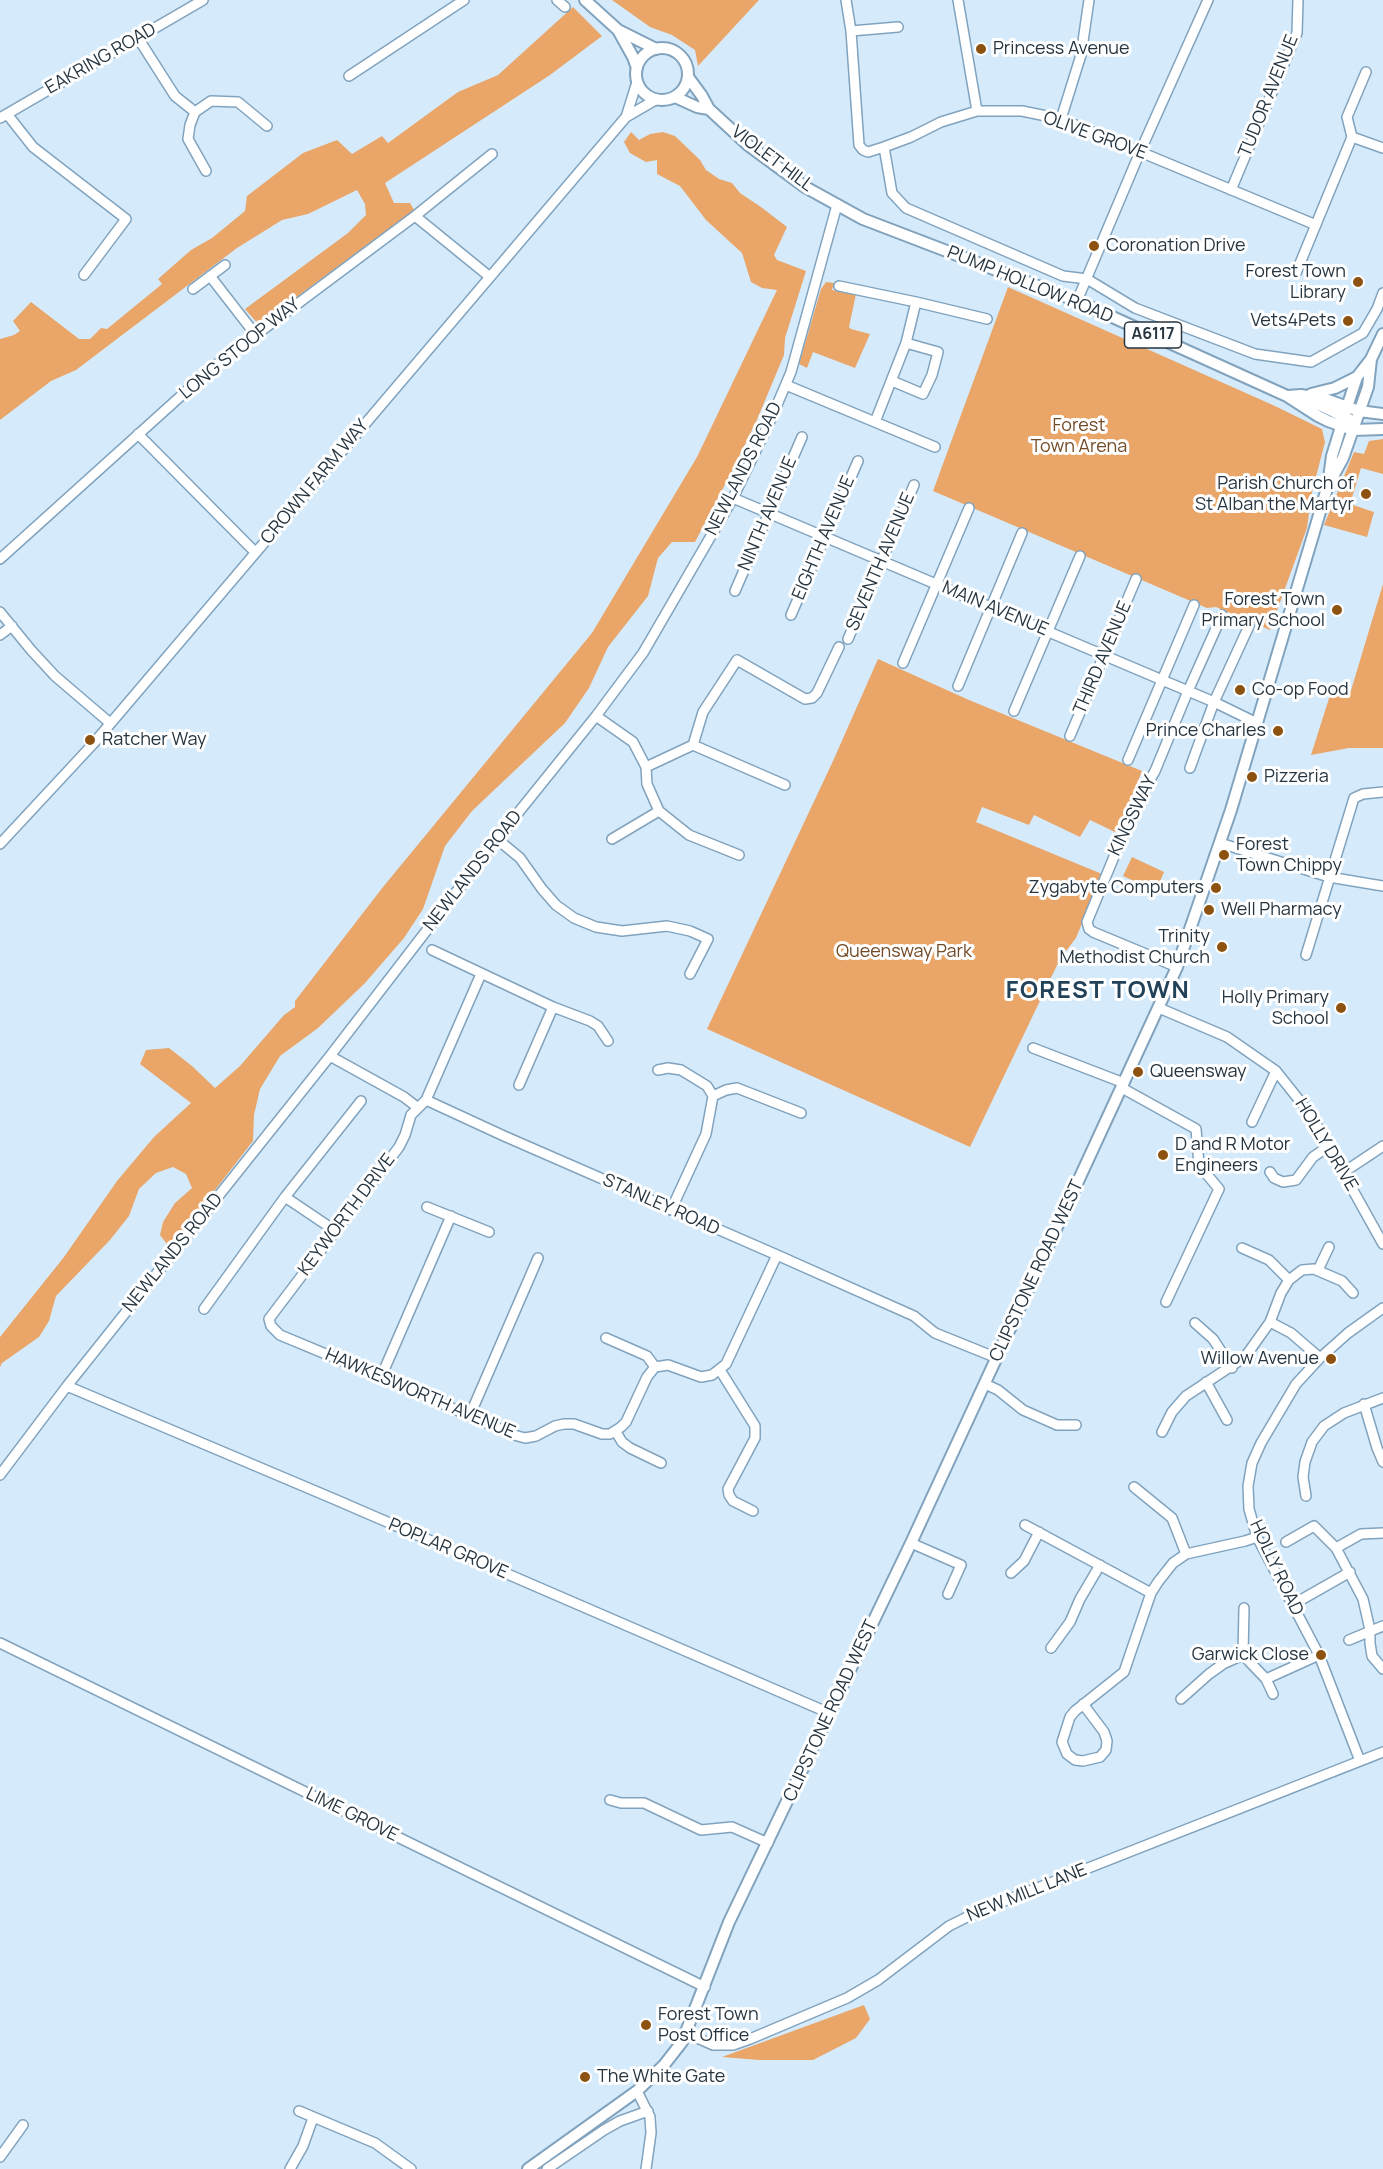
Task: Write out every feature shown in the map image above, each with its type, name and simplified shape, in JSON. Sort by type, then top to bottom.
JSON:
[{"type":"main road","name":"A6117","points":[[585,0],[618,30],[656,49],[663,48],[676,52],[686,63],[688,77]]},
{"type":"main road","name":"A6117","points":[[618,30],[633,57],[637,68],[637,82]]},
{"type":"main road","points":[[637,68],[644,56],[656,49]]},
{"type":"main road","points":[[675,97],[684,88],[688,77]]},
{"type":"main road","name":"VIOLET HILL","points":[[688,77],[709,109],[748,145],[806,187],[837,205]]},
{"type":"main road","points":[[637,82],[645,94],[657,99]]},
{"type":"main road","name":"A6117","points":[[657,99],[675,97]]},
{"type":"main road","name":"VIOLET HILL","points":[[675,97],[709,109]]},
{"type":"main road","name":"PUMP HOLLOW ROAD","points":[[837,205],[882,227],[1077,301],[1287,396],[1318,416],[1347,420]]},
{"type":"main road","name":"CLIPSTONE ROAD WEST","points":[[528,2169],[637,2091],[664,2065],[682,2042],[729,1922],[911,1543],[1177,967],[1220,843],[1257,723],[1328,485],[1332,456],[1347,420],[1357,377],[1371,359],[1383,334]]},
{"type":"main road","name":"CLIPSTONE ROAD WEST","points":[[1347,420],[1359,411],[1368,387],[1371,359]]},
{"type":"main road","points":[[1301,395],[1322,392],[1357,377]]},
{"type":"main road","name":"PUMP HOLLOW ROAD","points":[[1287,396],[1301,395],[1328,400],[1347,420]]},
{"type":"main road","name":"A6117","points":[[1347,420],[1359,411],[1383,414]]},
{"type":"main road","name":"A6117","points":[[1347,420],[1383,429]]},
{"type":"street","name":"EAKRING ROAD","points":[[4,116],[203,0]]},
{"type":"street","points":[[349,76],[464,0]]},
{"type":"street","points":[[557,0],[566,7]]},
{"type":"street","points":[[846,0],[851,31],[898,27]]},
{"type":"street","points":[[958,0],[977,111]]},
{"type":"street","points":[[1061,120],[1081,55],[1089,0]]},
{"type":"street","points":[[1077,301],[1208,0]]},
{"type":"street","name":"TUDOR AVENUE","points":[[1231,190],[1296,33],[1298,0]]},
{"type":"street","name":"OLIVE GROVE","points":[[851,31],[859,146],[863,150],[868,152],[884,147],[911,137],[940,122],[977,111],[1022,111],[1061,120],[1316,225]]},
{"type":"street","points":[[138,38],[175,96],[195,112]]},
{"type":"street","points":[[1296,273],[1352,137],[1347,117],[1366,72]]},
{"type":"street","name":"CROWN FARM WAY","points":[[626,117],[637,82]]},
{"type":"street","name":"CROWN FARM WAY","points":[[0,844],[110,723],[626,117],[657,99]]},
{"type":"street","points":[[206,171],[188,139],[195,112],[212,101],[238,102],[267,126]]},
{"type":"street","points":[[4,116],[33,147],[126,219],[84,275]]},
{"type":"street","points":[[1352,137],[1383,148]]},
{"type":"street","name":"PUMP HOLLOW ROAD","points":[[884,147],[892,193],[906,208],[1064,276],[1087,279],[1136,308],[1255,354],[1311,362],[1363,333],[1377,309],[1383,292]]},
{"type":"street","name":"LONG STOOP WAY","points":[[0,560],[213,367],[415,216],[492,154]]},
{"type":"street","name":"NEWLANDS ROAD","points":[[0,1475],[67,1386],[330,1056],[643,653],[733,498],[786,385],[837,205]]},
{"type":"street","points":[[415,216],[490,277]]},
{"type":"street","points":[[193,289],[225,265]]},
{"type":"street","points":[[210,276],[255,334]]},
{"type":"street","points":[[839,286],[987,319]]},
{"type":"street","points":[[875,422],[906,343],[916,302]]},
{"type":"street","points":[[892,381],[923,394],[932,375],[938,352],[906,343]]},
{"type":"street","points":[[786,385],[935,447]]},
{"type":"street","points":[[138,434],[255,552]]},
{"type":"street","name":"NINTH AVENUE","points":[[735,591],[802,437]]},
{"type":"street","name":"EIGHTH AVENUE","points":[[791,615],[858,461]]},
{"type":"street","name":"SEVENTH AVENUE","points":[[848,639],[914,485]]},
{"type":"street","name":"MAIN AVENUE","points":[[733,498],[1214,702],[1257,723]]},
{"type":"street","points":[[903,663],[969,508]]},
{"type":"street","points":[[958,686],[1022,533]]},
{"type":"street","points":[[1014,711],[1080,556]]},
{"type":"street","name":"THIRD AVENUE","points":[[1070,736],[1136,579]]},
{"type":"street","points":[[1128,760],[1194,605]]},
{"type":"street","points":[[0,612],[55,676],[110,723]]},
{"type":"street","name":"KINGSWAY","points":[[1177,967],[1093,932],[1087,926],[1087,921],[1135,806],[1155,771],[1222,615]]},
{"type":"street","points":[[0,635],[12,626]]},
{"type":"street","points":[[1190,768],[1214,702],[1249,626]]},
{"type":"street","points":[[693,746],[703,712],[736,660],[805,699],[812,698],[817,693],[839,647]]},
{"type":"street","points":[[596,716],[633,742],[646,767],[647,784],[659,811],[689,835],[739,855]]},
{"type":"street","points":[[646,767],[693,746],[785,785]]},
{"type":"street","points":[[1306,955],[1354,798],[1363,794],[1383,792]]},
{"type":"street","points":[[612,839],[659,811]]},
{"type":"street","points":[[497,839],[520,858],[556,905],[574,918],[596,927],[622,931],[667,926],[690,931],[708,939],[690,974]]},
{"type":"street","points":[[1220,843],[1329,877],[1383,886]]},
{"type":"street","points":[[432,950],[553,1007],[590,1021],[598,1026],[608,1041]]},
{"type":"street","points":[[330,1056],[404,1097],[417,1107],[426,1100],[481,974]]},
{"type":"street","points":[[519,1085],[553,1007]]},
{"type":"street","name":"HOLLY DRIVE","points":[[1159,1008],[1227,1037],[1276,1071],[1303,1102],[1383,1244]]},
{"type":"street","points":[[1033,1048],[1123,1086],[1196,1129],[1199,1165],[1220,1189],[1166,1302]]},
{"type":"street","points":[[657,1070],[668,1068],[681,1070],[707,1086],[713,1096],[706,1134],[671,1210]]},
{"type":"street","points":[[1252,1122],[1276,1071]]},
{"type":"street","points":[[713,1096],[737,1088],[801,1113]]},
{"type":"street","name":"STANLEY ROAD","points":[[426,1100],[914,1316],[935,1333],[997,1358]]},
{"type":"street","points":[[204,1309],[285,1197],[361,1101]]},
{"type":"street","name":"KEYWORTH DRIVE","points":[[269,1318],[399,1147],[411,1115],[417,1107]]},
{"type":"street","points":[[1270,1172],[1274,1178],[1282,1182],[1296,1180],[1313,1157],[1329,1146]]},
{"type":"street","points":[[1344,1172],[1383,1146]]},
{"type":"street","points":[[285,1197],[334,1230]]},
{"type":"street","points":[[428,1207],[489,1232]]},
{"type":"street","points":[[381,1377],[451,1216]]},
{"type":"street","points":[[1318,1270],[1329,1247]]},
{"type":"street","points":[[1242,1248],[1269,1260],[1289,1280]]},
{"type":"street","points":[[661,1463],[630,1448],[622,1442],[616,1432],[626,1422],[647,1377],[655,1367],[668,1365],[701,1377],[720,1371],[730,1357],[777,1255]]},
{"type":"street","points":[[470,1415],[538,1258]]},
{"type":"street","points":[[1162,1432],[1172,1412],[1186,1396],[1232,1368],[1245,1357],[1270,1322],[1281,1293],[1289,1280],[1302,1270],[1318,1270],[1342,1281],[1353,1293]]},
{"type":"street","name":"HOLLY ROAD","points":[[1360,1761],[1319,1655],[1257,1537],[1250,1509],[1248,1486],[1252,1463],[1283,1403],[1296,1384],[1320,1358],[1382,1312]]},
{"type":"street","name":"HAWKESWORTH AVENUE","points":[[269,1318],[271,1326],[280,1335],[470,1415],[514,1436],[525,1438],[564,1424],[586,1427],[602,1434],[616,1432]]},
{"type":"street","points":[[1270,1322],[1291,1333],[1320,1358]]},
{"type":"street","points":[[1195,1323],[1213,1339],[1232,1368]]},
{"type":"street","points":[[606,1338],[647,1356],[655,1367]]},
{"type":"street","points":[[720,1371],[754,1426],[755,1438],[728,1489],[733,1501],[753,1511]]},
{"type":"street","points":[[1206,1382],[1227,1420]]},
{"type":"street","points":[[985,1384],[998,1390],[1023,1410],[1057,1425],[1076,1425]]},
{"type":"street","name":"POPLAR GROVE","points":[[67,1386],[829,1713]]},
{"type":"street","points":[[1306,1496],[1303,1477],[1305,1462],[1312,1442],[1324,1426],[1344,1413],[1383,1398]]},
{"type":"street","points":[[1364,1404],[1382,1458]]},
{"type":"street","points":[[1134,1487],[1172,1518],[1186,1554]]},
{"type":"street","points":[[1026,1525],[1151,1593]]},
{"type":"street","points":[[1286,1542],[1314,1526],[1336,1548],[1363,1599],[1370,1630],[1372,1656],[1383,1669]]},
{"type":"street","points":[[1011,1573],[1024,1561],[1039,1532]]},
{"type":"street","points":[[1336,1548],[1361,1534],[1383,1533]]},
{"type":"street","points":[[1083,1704],[1104,1732],[1107,1741],[1106,1750],[1101,1757],[1075,1760],[1067,1754],[1062,1742],[1070,1717],[1083,1704],[1124,1672],[1151,1593],[1173,1563],[1186,1554],[1257,1537]]},
{"type":"street","points":[[911,1543],[961,1565],[948,1594]]},
{"type":"street","points":[[1052,1648],[1070,1622],[1080,1599],[1100,1565]]},
{"type":"street","points":[[1292,1605],[1350,1572]]},
{"type":"street","points":[[1244,1608],[1243,1655],[1266,1679],[1273,1694]]},
{"type":"street","points":[[1349,1640],[1383,1626]]},
{"type":"street","name":"LIME GROVE","points":[[0,1643],[705,1987]]},
{"type":"street","points":[[1182,1699],[1209,1674],[1223,1664],[1243,1655]]},
{"type":"street","points":[[1266,1679],[1319,1655]]},
{"type":"street","name":"NEW MILL LANE","points":[[686,2033],[714,2045],[733,2045],[750,2039],[847,1998],[878,1980],[949,1926],[979,1911],[1383,1752]]},
{"type":"street","points":[[610,1800],[621,1803],[644,1803],[701,1830],[732,1827],[768,1843]]},
{"type":"street","points":[[637,2091],[648,2111],[651,2133],[646,2169]]},
{"type":"street","points":[[299,2111],[375,2143],[411,2169]]},
{"type":"street","points":[[548,2169],[604,2130],[620,2121],[648,2111]]},
{"type":"street","points":[[290,2169],[303,2146],[313,2118]]},
{"type":"street","points":[[0,2157],[23,2125]]},
{"type":"green space","points":[[612,0],[759,0],[698,66],[695,50],[672,35],[650,27]]},
{"type":"green space","points":[[573,7],[602,36],[550,75],[385,183],[394,203],[410,203],[414,210],[259,325],[245,309],[348,233],[366,215],[365,204],[357,190],[308,214],[282,220],[237,248],[76,370],[51,381],[0,420],[0,339],[20,331],[13,321],[31,302],[79,339],[90,339],[101,328],[107,329],[162,284],[158,279],[191,250],[212,238],[245,211],[247,196],[303,153],[337,140],[352,154],[382,136],[388,143],[458,92],[498,75]]},
{"type":"green space","points":[[631,132],[639,140],[650,134],[663,132],[675,136],[700,160],[706,170],[719,179],[732,183],[740,193],[787,227],[774,255],[777,260],[806,271],[785,338],[784,355],[756,422],[732,471],[695,542],[672,542],[658,558],[648,596],[608,647],[589,688],[565,723],[472,811],[445,846],[423,909],[404,938],[365,983],[318,1028],[280,1056],[260,1089],[254,1115],[253,1141],[170,1248],[160,1235],[163,1222],[175,1203],[192,1188],[186,1174],[173,1167],[156,1173],[139,1189],[129,1216],[110,1240],[56,1296],[49,1321],[39,1337],[2,1363],[0,1367],[0,1337],[64,1257],[117,1181],[154,1137],[191,1103],[140,1064],[146,1050],[169,1048],[215,1088],[240,1066],[284,1015],[295,1007],[295,1001],[383,887],[592,633],[697,457],[777,290],[762,288],[751,282],[742,253],[706,220],[680,186],[657,174],[657,160],[646,162],[630,153],[624,142]]},
{"type":"green space","points":[[826,282],[834,283],[832,290],[856,294],[849,327],[870,334],[855,368],[813,352],[807,368],[799,364],[821,289]]},
{"type":"green space","name":"Forest Town Arena","points":[[1008,287],[1322,429],[1325,442],[1312,492],[1307,528],[1270,630],[1216,607],[1207,608],[933,491]]},
{"type":"green space","points":[[1383,439],[1383,474],[1361,468],[1350,504],[1374,512],[1367,537],[1324,525],[1354,452],[1364,454],[1369,441]]},
{"type":"green space","points":[[1383,584],[1383,748],[1349,748],[1311,755],[1331,692],[1349,697]]},
{"type":"green space","name":"Queensway Park","points":[[878,659],[969,700],[1142,771],[1117,833],[1090,820],[1080,837],[1034,815],[1029,825],[982,807],[976,822],[1102,874],[1076,938],[1060,959],[970,1147],[707,1029],[833,761]]},
{"type":"green space","points":[[1132,857],[1164,872],[1156,891],[1123,876]]},
{"type":"green space","points":[[864,2005],[870,2019],[856,2038],[813,2060],[722,2057]]},
{"type":"place","name":"Princess Avenue","points":[[981,49]]},
{"type":"place","name":"Coronation Drive","points":[[1094,246]]},
{"type":"place","name":"Forest Town Library","points":[[1358,282]]},
{"type":"place","name":"Vets4Pets","points":[[1348,321]]},
{"type":"place","name":"Parish Church of St Alban the Martyr","points":[[1366,494]]},
{"type":"place","name":"Forest Town Primary School","points":[[1337,610]]},
{"type":"place","name":"Co-op Food","points":[[1240,690]]},
{"type":"place","name":"Prince Charles","points":[[1278,731]]},
{"type":"place","name":"Ratcher Way","points":[[90,740]]},
{"type":"place","name":"Pizzeria","points":[[1252,777]]},
{"type":"place","name":"Forest Town Chippy","points":[[1224,855]]},
{"type":"place","name":"Zygabyte Computers","points":[[1216,888]]},
{"type":"place","name":"Well Pharmacy","points":[[1209,910]]},
{"type":"place","name":"Trinity Methodist Church","points":[[1222,947]]},
{"type":"place","name":"Holly Primary School","points":[[1341,1008]]},
{"type":"place","name":"Queensway","points":[[1138,1072]]},
{"type":"place","name":"D and R Motor Engineers","points":[[1163,1155]]},
{"type":"place","name":"Willow Avenue","points":[[1331,1359]]},
{"type":"place","name":"Garwick Close","points":[[1321,1655]]},
{"type":"place","name":"Forest Town Post Office","points":[[646,2025]]},
{"type":"place","name":"The White Gate","points":[[585,2077]]},
{"type":"district","name":"FOREST TOWN","points":[[1098,991]]}]
